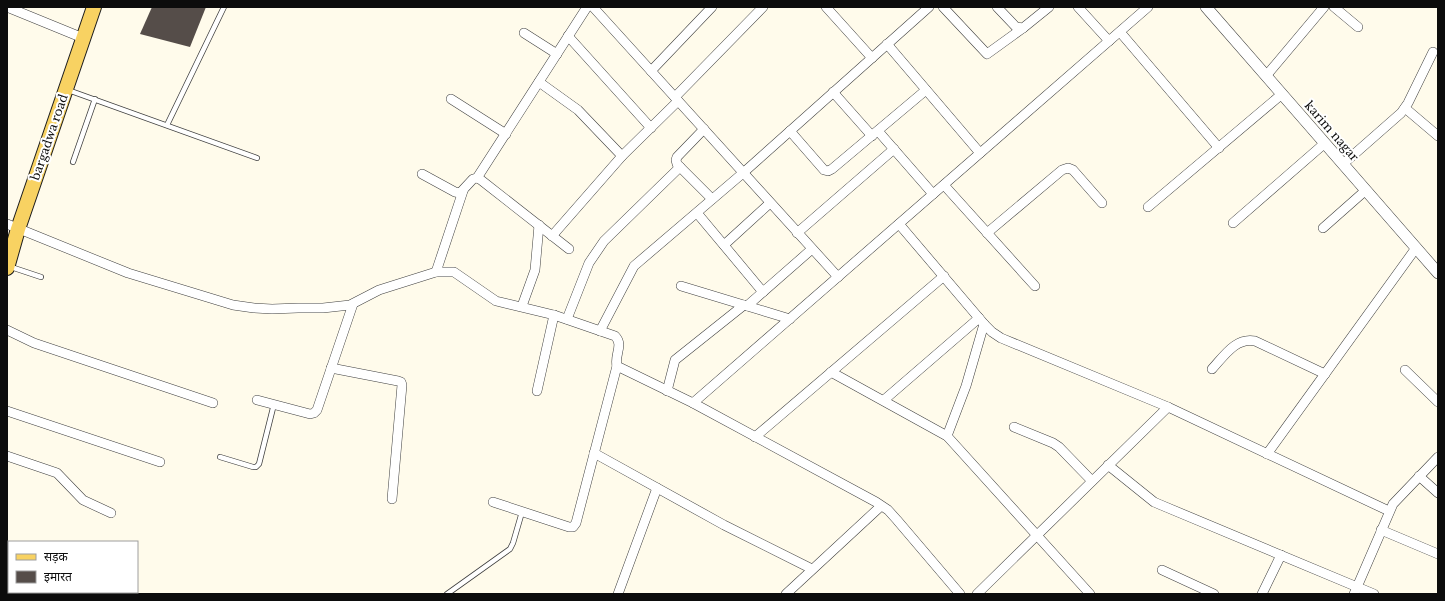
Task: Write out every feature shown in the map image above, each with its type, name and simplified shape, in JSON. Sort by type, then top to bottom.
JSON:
[{"type":"main road","name":"bargadwa road","points":[[7,267],[12,227],[66,89],[94,7]]},
{"type":"street","points":[[8,7],[83,38]]},
{"type":"street","points":[[436,272],[463,191],[473,179],[477,178],[587,7]]},
{"type":"street","points":[[593,7],[838,277]]},
{"type":"street","points":[[651,71],[712,7]]},
{"type":"street","points":[[552,236],[622,156],[651,128],[676,99],[763,7]]},
{"type":"street","points":[[826,7],[872,58]]},
{"type":"street","points":[[600,331],[634,266],[743,173],[929,7]]},
{"type":"street","points":[[942,7],[987,54],[1049,7]]},
{"type":"street","points":[[997,7],[1016,27],[1023,28]]},
{"type":"street","points":[[1078,7],[1109,41]]},
{"type":"street","points":[[693,403],[1148,7]]},
{"type":"street","name":"karim nagar","points":[[1206,7],[1438,273]]},
{"type":"street","points":[[1266,76],[1324,7]]},
{"type":"street","points":[[1334,7],[1358,27]]},
{"type":"street","points":[[1120,32],[1219,148]]},
{"type":"street","points":[[524,33],[557,54]]},
{"type":"street","points":[[568,36],[651,128]]},
{"type":"street","points":[[887,44],[980,153]]},
{"type":"street","points":[[1343,164],[1396,118],[1405,108],[1433,52]]},
{"type":"street","points":[[539,82],[578,110],[622,156]]},
{"type":"street","points":[[790,131],[824,170],[828,171],[926,90]]},
{"type":"street","points":[[833,92],[875,133],[894,149],[933,194]]},
{"type":"street","points":[[1148,207],[1282,94]]},
{"type":"street","points":[[451,99],[506,134]]},
{"type":"street","points":[[1405,108],[1438,136]]},
{"type":"street","points":[[704,129],[677,157],[676,160],[680,167],[712,199]]},
{"type":"street","points":[[1233,223],[1325,143]]},
{"type":"street","points":[[797,233],[894,149]]},
{"type":"street","points":[[567,319],[589,263],[604,241],[680,167]]},
{"type":"street","points":[[987,233],[1062,170],[1068,168],[1073,170],[1102,203]]},
{"type":"street","points":[[422,174],[455,192],[460,193],[463,191]]},
{"type":"street","points":[[477,178],[569,249]]},
{"type":"street","points":[[944,185],[1035,286]]},
{"type":"street","points":[[1323,228],[1366,190]]},
{"type":"street","points":[[724,245],[770,203]]},
{"type":"street","points":[[697,213],[763,292]]},
{"type":"street","points":[[899,224],[992,332],[1011,343],[1168,407],[1389,511]]},
{"type":"street","points":[[522,306],[535,270],[538,225]]},
{"type":"street","points":[[12,227],[128,273],[233,305],[272,309],[323,308],[350,305],[379,290],[436,272],[454,272],[496,301],[522,306],[554,315],[615,336],[619,345],[616,361],[617,366],[576,523],[573,527],[569,527],[493,502]]},
{"type":"street","points":[[1267,454],[1416,248]]},
{"type":"street","points":[[667,391],[675,360],[763,292],[812,249]]},
{"type":"street","points":[[755,437],[944,276]]},
{"type":"street","points":[[681,286],[790,319]]},
{"type":"street","points":[[257,400],[310,414],[317,410],[353,304]]},
{"type":"street","points":[[538,391],[554,315]]},
{"type":"street","points":[[884,400],[981,321]]},
{"type":"street","points":[[947,436],[966,386],[981,321]]},
{"type":"street","points":[[7,330],[34,343],[213,403]]},
{"type":"street","points":[[1212,369],[1236,344],[1248,339],[1325,374]]},
{"type":"street","points":[[617,366],[693,403],[881,506],[897,520],[960,594]]},
{"type":"street","points":[[331,368],[398,381],[402,385],[392,499]]},
{"type":"street","points":[[1405,370],[1438,402]]},
{"type":"street","points":[[831,372],[947,436],[1090,594]]},
{"type":"street","points":[[976,594],[1168,407]]},
{"type":"street","points":[[7,411],[160,462]]},
{"type":"street","points":[[1014,426],[1059,447],[1092,481]]},
{"type":"street","points":[[594,453],[724,525],[812,569]]},
{"type":"street","points":[[7,456],[57,473],[83,500],[110,512]]},
{"type":"street","points":[[1355,590],[1389,511],[1397,499],[1438,457]]},
{"type":"street","points":[[1108,465],[1154,502],[1281,555],[1355,590],[1374,594]]},
{"type":"street","points":[[1419,476],[1438,493]]},
{"type":"street","points":[[618,594],[657,488]]},
{"type":"street","points":[[786,594],[881,506]]},
{"type":"street","points":[[1381,530],[1438,554]]},
{"type":"street","points":[[1262,594],[1281,555]]},
{"type":"street","points":[[1162,570],[1197,590],[1214,594]]},
{"type":"lane","points":[[166,125],[224,7]]},
{"type":"lane","points":[[66,89],[257,158]]},
{"type":"lane","points":[[73,162],[95,99]]},
{"type":"lane","points":[[7,267],[41,277]]},
{"type":"lane","points":[[220,457],[256,467],[259,464],[274,404]]},
{"type":"lane","points":[[447,594],[510,548],[513,543],[522,512]]},
{"type":"building","points":[[152,7],[206,7],[190,47],[140,34]]}]
